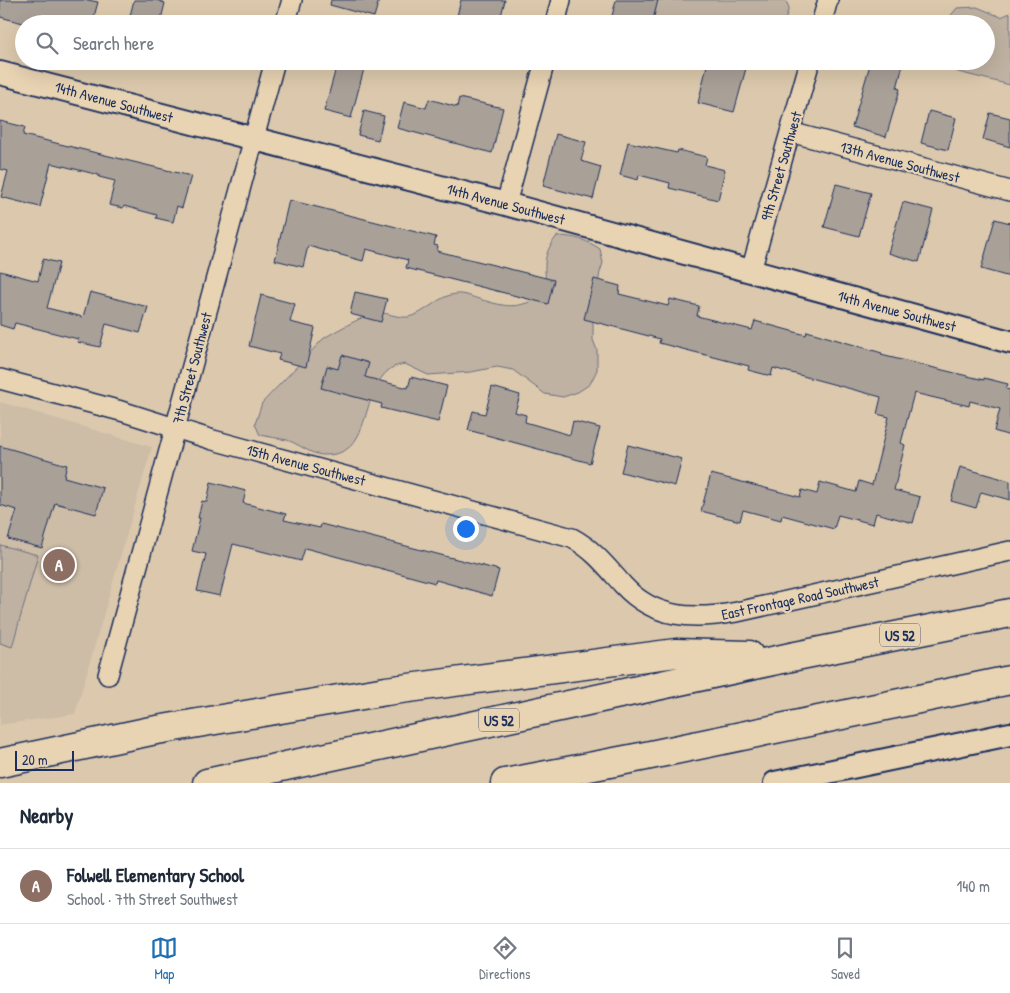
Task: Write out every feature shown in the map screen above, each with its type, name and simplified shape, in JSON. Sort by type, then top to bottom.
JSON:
[{"type":"highway","name":"US 52","points":[[207,783],[791,657],[1010,613]]},
{"type":"highway","points":[[0,763],[151,731],[386,691],[676,653],[791,657]]},
{"type":"highway","points":[[505,783],[641,757],[1010,680]]},
{"type":"highway","points":[[550,783],[641,757]]},
{"type":"street","points":[[288,15],[292,0]]},
{"type":"street","points":[[557,15],[561,0]]},
{"type":"street","points":[[824,15],[828,0]]},
{"type":"street","name":"7th Street Southwest","points":[[108,675],[273,70]]},
{"type":"street","points":[[506,204],[543,70]]},
{"type":"street","name":"9th Street Southwest","points":[[751,271],[807,70]]},
{"type":"street","name":"14th Avenue Southwest","points":[[0,73],[506,204],[1010,342]]},
{"type":"street","name":"13th Avenue Southwest","points":[[790,132],[1010,191]]},
{"type":"street","name":"15th Avenue Southwest","points":[[0,379],[126,412],[213,440],[559,534],[585,545],[606,564]]},
{"type":"street","name":"East Frontage Road Southwest","points":[[606,564],[637,598],[656,609],[671,614],[693,617],[737,612],[1010,551]]},
{"type":"street","points":[[775,783],[1010,734]]},
{"type":"shaded area","points":[[643,0],[785,0],[789,7],[787,15],[640,15]]},
{"type":"shaded area","points":[[977,7],[1001,17],[1010,13],[1010,85],[955,70],[995,70],[995,15],[951,15],[957,8]]},
{"type":"shaded area","points":[[557,236],[580,239],[600,249],[603,263],[593,315],[593,340],[597,350],[597,370],[590,384],[578,392],[563,397],[545,394],[513,370],[497,367],[471,372],[428,375],[405,364],[390,369],[380,380],[373,393],[358,436],[350,446],[339,453],[322,455],[287,440],[260,435],[255,424],[262,403],[323,339],[351,323],[374,313],[408,317],[421,312],[450,295],[462,294],[512,306],[545,296],[546,259],[551,244]]},
{"type":"shaded area","points":[[0,402],[152,447],[75,714],[0,725]]},
{"type":"shaded area","points":[[0,545],[38,555],[12,647],[0,643]]},
{"type":"building","points":[[0,0],[88,0],[98,2],[94,15],[15,15],[15,21],[0,17]]},
{"type":"building","points":[[134,0],[156,0],[165,3],[162,15],[130,15]]},
{"type":"building","points":[[331,0],[379,0],[375,15],[367,15],[330,5]]},
{"type":"building","points":[[461,0],[505,0],[501,15],[457,15]]},
{"type":"building","points":[[616,0],[658,0],[654,15],[612,15]]},
{"type":"building","points":[[335,70],[364,70],[351,118],[324,111]]},
{"type":"building","points":[[706,70],[746,70],[734,112],[698,103]]},
{"type":"building","points":[[868,70],[902,70],[897,88],[900,89],[886,137],[852,127]]},
{"type":"building","points":[[459,98],[503,108],[492,153],[397,128],[404,102],[426,108],[429,99],[457,107]]},
{"type":"building","points":[[364,111],[384,116],[378,140],[358,135]]},
{"type":"building","points":[[929,111],[956,118],[948,150],[921,143]]},
{"type":"building","points":[[990,113],[1010,118],[1010,147],[983,139]]},
{"type":"building","points":[[0,121],[25,127],[23,135],[191,176],[182,208],[177,206],[173,222],[156,218],[157,215],[124,206],[123,208],[109,205],[115,181],[51,163],[40,207],[1,197],[8,171],[0,169]]},
{"type":"building","points":[[556,134],[586,142],[581,161],[601,167],[593,199],[543,186]]},
{"type":"building","points":[[628,142],[677,153],[678,150],[707,157],[705,165],[725,170],[718,200],[669,188],[670,183],[639,175],[638,180],[620,175]]},
{"type":"building","points":[[836,184],[871,193],[859,236],[824,227]]},
{"type":"building","points":[[289,200],[436,237],[434,245],[438,246],[437,251],[554,280],[548,304],[406,268],[408,260],[366,249],[363,261],[308,246],[303,267],[275,260]]},
{"type":"building","points":[[903,202],[933,210],[919,262],[888,253]]},
{"type":"building","points":[[995,219],[1010,223],[1010,277],[981,269]]},
{"type":"building","points":[[43,259],[59,263],[47,308],[83,317],[90,292],[148,307],[140,333],[106,324],[100,347],[77,342],[78,339],[15,323],[13,329],[0,325],[0,271],[38,281]]},
{"type":"building","points":[[594,279],[620,286],[619,294],[668,306],[670,299],[699,306],[697,316],[752,330],[755,321],[806,335],[807,331],[882,353],[881,355],[1008,384],[1006,389],[1010,390],[1010,436],[994,431],[1000,409],[970,401],[969,406],[914,393],[901,443],[905,445],[894,490],[920,497],[913,523],[876,513],[873,524],[838,515],[834,529],[782,515],[781,520],[743,510],[740,521],[701,511],[711,474],[800,497],[802,490],[817,494],[820,482],[856,492],[859,481],[872,485],[889,417],[877,414],[881,397],[773,368],[771,376],[748,370],[749,366],[659,343],[660,339],[584,319]]},
{"type":"building","points":[[355,292],[387,299],[381,322],[350,314]]},
{"type":"building","points":[[261,295],[295,304],[290,322],[315,328],[306,367],[278,360],[280,354],[249,346]]},
{"type":"building","points":[[342,355],[369,363],[365,377],[408,388],[411,377],[447,386],[438,422],[381,408],[382,404],[321,388],[327,366],[338,369]]},
{"type":"building","points":[[492,387],[520,395],[515,412],[526,415],[525,422],[570,435],[573,421],[600,428],[590,463],[468,430],[473,411],[485,414]]},
{"type":"building","points":[[628,445],[682,459],[675,486],[621,472]]},
{"type":"building","points":[[0,446],[67,465],[64,477],[103,488],[96,514],[55,503],[42,548],[8,539],[17,510],[0,505]]},
{"type":"building","points":[[960,467],[1010,481],[1010,500],[981,492],[976,508],[951,501]]},
{"type":"building","points":[[211,482],[246,491],[243,503],[286,514],[284,520],[320,528],[321,524],[499,570],[492,596],[436,580],[435,583],[305,548],[301,561],[233,544],[220,596],[197,591],[206,554],[192,551],[202,501],[207,502]]},
{"type":"place","name":"Folwell Elementary School","points":[[59,565]]}]
